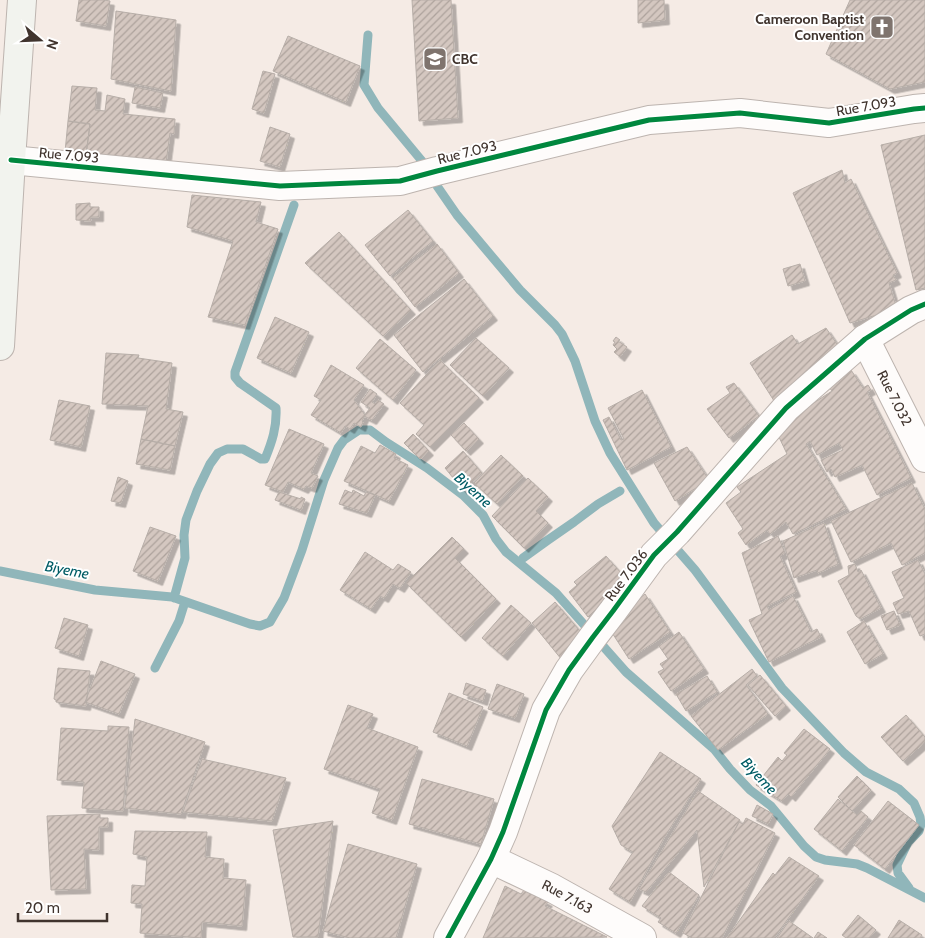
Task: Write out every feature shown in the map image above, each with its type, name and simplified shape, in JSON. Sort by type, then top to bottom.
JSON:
[{"type":"main road","points":[[0,346],[22,0]]},
{"type":"street","name":"Rue 7.093","points":[[11,160],[280,186],[400,181],[649,120],[740,112],[829,123],[925,108]]},
{"type":"street","name":"Rue 7.036","points":[[448,938],[504,832],[546,710],[569,670],[654,555],[677,532],[786,408],[865,339],[911,310],[925,304]]},
{"type":"street","name":"Rue 7.032","points":[[865,339],[925,458]]},
{"type":"street","name":"Rue 7.163","points":[[491,859],[552,888],[642,938]]},
{"type":"building","points":[[79,0],[110,1],[106,26],[76,21]]},
{"type":"building","name":"CBC","points":[[412,0],[451,0],[458,118],[419,121]]},
{"type":"building","points":[[638,0],[664,0],[665,20],[638,23]]},
{"type":"building","name":"Cameroon Baptist Convention","points":[[850,0],[925,0],[925,82],[890,89],[826,54]]},
{"type":"building","points":[[116,11],[176,20],[171,91],[111,79]]},
{"type":"building","points":[[288,36],[360,66],[346,102],[273,71]]},
{"type":"building","points":[[263,71],[275,74],[264,113],[252,109]]},
{"type":"building","points":[[72,86],[97,88],[95,110],[105,111],[107,95],[125,99],[123,114],[175,119],[174,134],[170,133],[166,163],[86,155],[90,124],[68,121]]},
{"type":"building","points":[[135,87],[163,93],[160,108],[132,103]]},
{"type":"building","points":[[68,121],[90,124],[86,155],[65,152]]},
{"type":"building","points":[[270,127],[290,134],[280,167],[260,161]]},
{"type":"building","points":[[925,135],[925,288],[916,290],[881,145]]},
{"type":"building","points":[[842,170],[845,183],[851,179],[897,273],[893,275],[896,280],[889,283],[897,309],[850,323],[793,193]]},
{"type":"building","points":[[192,195],[261,202],[256,222],[278,229],[245,325],[208,317],[233,241],[187,227]]},
{"type":"building","points":[[90,203],[90,207],[99,207],[99,217],[90,217],[91,221],[76,220],[76,204]]},
{"type":"building","points":[[408,210],[433,241],[390,276],[365,245]]},
{"type":"building","points":[[339,232],[411,310],[383,336],[305,263]]},
{"type":"building","points":[[437,244],[459,273],[415,307],[393,278]]},
{"type":"building","points":[[800,264],[805,281],[788,286],[783,269]]},
{"type":"building","points":[[464,279],[493,316],[423,372],[394,335]]},
{"type":"building","points":[[275,317],[309,332],[291,373],[257,358]]},
{"type":"building","points":[[826,328],[843,353],[776,404],[750,363],[792,335],[798,344]]},
{"type":"building","points":[[616,337],[620,340],[618,341],[627,347],[620,357],[614,352],[617,349],[613,345]]},
{"type":"building","points":[[476,338],[509,368],[483,396],[450,365]]},
{"type":"building","points":[[380,339],[416,370],[393,400],[356,368]]},
{"type":"building","points":[[106,353],[139,355],[138,358],[172,363],[166,409],[183,412],[175,446],[141,439],[148,406],[102,404]]},
{"type":"building","points":[[440,360],[479,398],[430,447],[416,434],[424,425],[400,403]]},
{"type":"building","points":[[331,365],[364,385],[354,400],[365,415],[361,427],[354,423],[350,429],[345,426],[341,433],[311,415],[321,400],[314,396]]},
{"type":"building","points":[[851,370],[863,388],[868,385],[871,390],[867,392],[911,478],[877,495],[862,465],[835,477],[831,469],[827,472],[821,460],[843,450],[839,443],[817,455],[810,441],[806,444],[846,509],[793,534],[786,522],[770,534],[767,530],[746,545],[738,533],[743,529],[726,503],[741,492],[737,487],[787,454],[778,435],[794,416],[832,391],[828,386]]},
{"type":"building","points":[[734,383],[759,416],[729,438],[707,409],[730,393],[726,387]]},
{"type":"building","points":[[370,389],[377,394],[372,402],[375,404],[378,400],[384,404],[372,420],[364,416],[370,408],[361,402]]},
{"type":"building","points":[[642,390],[671,447],[627,470],[603,420],[609,417],[621,440],[624,439],[608,408]]},
{"type":"building","points":[[59,400],[90,406],[81,447],[50,440]]},
{"type":"building","points":[[464,423],[479,439],[466,451],[451,435]]},
{"type":"building","points":[[289,429],[324,444],[311,473],[318,476],[312,488],[306,486],[304,489],[288,482],[283,492],[265,485]]},
{"type":"building","points":[[413,434],[429,451],[420,459],[404,443]]},
{"type":"building","points":[[141,439],[175,446],[170,470],[136,464]]},
{"type":"building","points":[[380,445],[396,454],[394,458],[408,465],[389,501],[344,481],[361,446],[375,453]]},
{"type":"building","points":[[687,447],[709,480],[675,501],[654,463]]},
{"type":"building","points":[[463,451],[482,473],[463,490],[445,468]]},
{"type":"building","points":[[501,455],[523,476],[497,504],[474,483]]},
{"type":"building","points":[[118,477],[128,481],[121,503],[111,501]]},
{"type":"building","points":[[528,478],[548,497],[536,511],[548,523],[524,548],[492,516]]},
{"type":"building","points":[[912,483],[925,509],[925,553],[902,565],[891,543],[851,562],[831,521]]},
{"type":"building","points":[[345,490],[352,493],[353,490],[364,496],[366,492],[375,495],[367,513],[339,504]]},
{"type":"building","points":[[279,492],[305,499],[301,510],[275,500]]},
{"type":"building","points":[[824,523],[838,564],[818,573],[817,570],[794,578],[783,541]]},
{"type":"building","points":[[150,527],[176,536],[158,581],[133,571]]},
{"type":"building","points":[[778,536],[785,553],[780,556],[796,592],[767,606],[769,610],[793,596],[811,632],[817,629],[821,637],[769,662],[749,620],[762,614],[742,553]]},
{"type":"building","points":[[452,537],[464,549],[455,558],[496,599],[461,637],[406,583]]},
{"type":"building","points":[[365,552],[393,570],[398,564],[411,572],[400,588],[393,584],[384,598],[380,596],[371,609],[340,590]]},
{"type":"building","points":[[606,556],[630,583],[599,611],[596,609],[588,617],[569,592],[577,585],[574,582]]},
{"type":"building","points":[[918,560],[925,574],[925,634],[920,636],[909,611],[898,614],[893,603],[904,598],[892,572]]},
{"type":"building","points":[[855,564],[858,572],[861,570],[881,608],[860,619],[856,616],[838,581],[849,575],[848,566]]},
{"type":"building","points":[[645,594],[670,632],[629,659],[607,625]]},
{"type":"building","points":[[555,602],[586,638],[562,660],[532,623]]},
{"type":"building","points":[[511,605],[531,623],[503,656],[482,638]]},
{"type":"building","points":[[894,611],[900,625],[887,630],[881,616]]},
{"type":"building","points":[[64,618],[88,625],[79,656],[55,648]]},
{"type":"building","points":[[864,621],[883,654],[865,664],[847,632]]},
{"type":"building","points":[[679,632],[704,669],[671,691],[658,672],[664,669],[660,664],[668,659],[659,646]]},
{"type":"building","points":[[101,661],[135,674],[119,714],[85,702]]},
{"type":"building","points":[[58,668],[90,671],[86,706],[56,702],[54,699]]},
{"type":"building","points":[[752,669],[757,676],[746,685],[768,714],[718,750],[691,716]]},
{"type":"building","points":[[760,675],[786,706],[775,716],[748,685]]},
{"type":"building","points":[[707,676],[717,692],[686,711],[676,694]]},
{"type":"building","points":[[466,683],[486,690],[483,701],[463,694]]},
{"type":"building","points":[[497,684],[524,694],[515,718],[488,709]]},
{"type":"building","points":[[449,693],[483,707],[467,746],[433,732]]},
{"type":"building","points":[[348,705],[373,714],[367,728],[418,747],[392,820],[372,813],[380,789],[324,769]]},
{"type":"building","points":[[906,715],[925,737],[925,742],[903,761],[881,737]]},
{"type":"building","points":[[135,719],[205,742],[181,814],[125,808]]},
{"type":"building","points":[[108,726],[129,727],[123,811],[82,808],[84,782],[57,780],[61,728],[108,731]]},
{"type":"building","points":[[804,729],[830,749],[791,797],[788,794],[782,801],[756,785],[778,757],[782,761],[787,755],[784,753]]},
{"type":"building","points":[[660,752],[701,779],[664,838],[630,902],[609,889],[633,852],[621,845],[612,826]]},
{"type":"building","points":[[202,759],[286,778],[272,821],[183,812]]},
{"type":"building","points":[[857,776],[871,790],[852,811],[838,797]]},
{"type":"building","points":[[422,779],[494,799],[481,844],[409,824]]},
{"type":"building","points":[[698,791],[740,820],[704,887],[697,830],[646,892],[639,889]]},
{"type":"building","points":[[838,799],[857,815],[861,811],[868,817],[842,851],[814,829]]},
{"type":"building","points":[[888,801],[919,825],[885,869],[854,845]]},
{"type":"building","points":[[757,805],[773,814],[768,824],[752,816]]},
{"type":"building","points":[[100,814],[100,818],[108,818],[108,827],[99,827],[99,850],[84,849],[86,889],[51,890],[47,816]]},
{"type":"building","points":[[746,818],[775,833],[722,938],[692,938],[683,933],[739,822],[743,824]]},
{"type":"building","points":[[333,821],[318,937],[293,937],[273,830]]},
{"type":"building","points":[[135,831],[207,832],[205,857],[224,859],[223,878],[246,880],[242,926],[202,922],[201,938],[140,933],[142,904],[131,903],[132,885],[145,886],[147,857],[133,854]]},
{"type":"building","points":[[348,844],[417,864],[396,938],[350,938],[323,931]]},
{"type":"building","points":[[789,857],[819,876],[774,938],[727,938],[773,873],[775,875]]},
{"type":"building","points":[[669,872],[699,895],[676,933],[658,922],[661,918],[642,906]]},
{"type":"building","points":[[505,886],[521,894],[524,890],[548,902],[545,906],[607,937],[483,938]]},
{"type":"building","points":[[858,915],[876,930],[869,938],[846,938],[842,935]]},
{"type":"building","points":[[899,920],[922,935],[920,938],[888,938]]},
{"type":"building","points":[[789,921],[813,938],[777,938]]},
{"type":"building","points":[[818,932],[827,938],[814,938]]},
{"type":"waterway","points":[[368,35],[364,85],[378,108],[422,161]]},
{"type":"waterway","points":[[437,186],[457,215],[520,290],[562,334],[575,361],[595,421],[610,453],[654,523],[695,570],[782,688],[844,753],[866,772],[899,789],[914,803],[921,824],[919,831],[908,842],[897,865],[898,873],[909,888]]},
{"type":"waterway","points":[[174,598],[185,558],[184,535],[186,520],[210,464],[218,453],[227,449],[243,449],[261,459],[265,459],[272,440],[276,422],[276,408],[240,383],[235,377],[235,372],[294,205]]},
{"type":"waterway","name":"Biyeme","points":[[0,571],[95,590],[172,597],[260,626],[270,622],[284,598],[302,550],[324,480],[338,448],[344,440],[359,430],[370,430],[427,468],[464,496],[483,515],[496,539],[506,552],[556,593],[626,672],[714,749],[750,790],[771,806],[804,846],[816,857],[857,864],[925,898]]},
{"type":"waterway","points":[[523,558],[598,504],[620,491]]},
{"type":"waterway","points":[[155,668],[179,621],[184,605]]},
{"type":"cycle path","points":[[11,160],[280,186],[400,181],[649,120],[740,113],[829,123],[925,108]]},
{"type":"cycle path","points":[[448,938],[491,859],[503,832],[546,710],[569,670],[654,555],[677,532],[786,408],[865,339],[911,310],[925,304]]},
{"type":"place","name":"Cameroon Baptist Convention","points":[[882,27]]},
{"type":"place","name":"CBC","points":[[435,59]]}]
